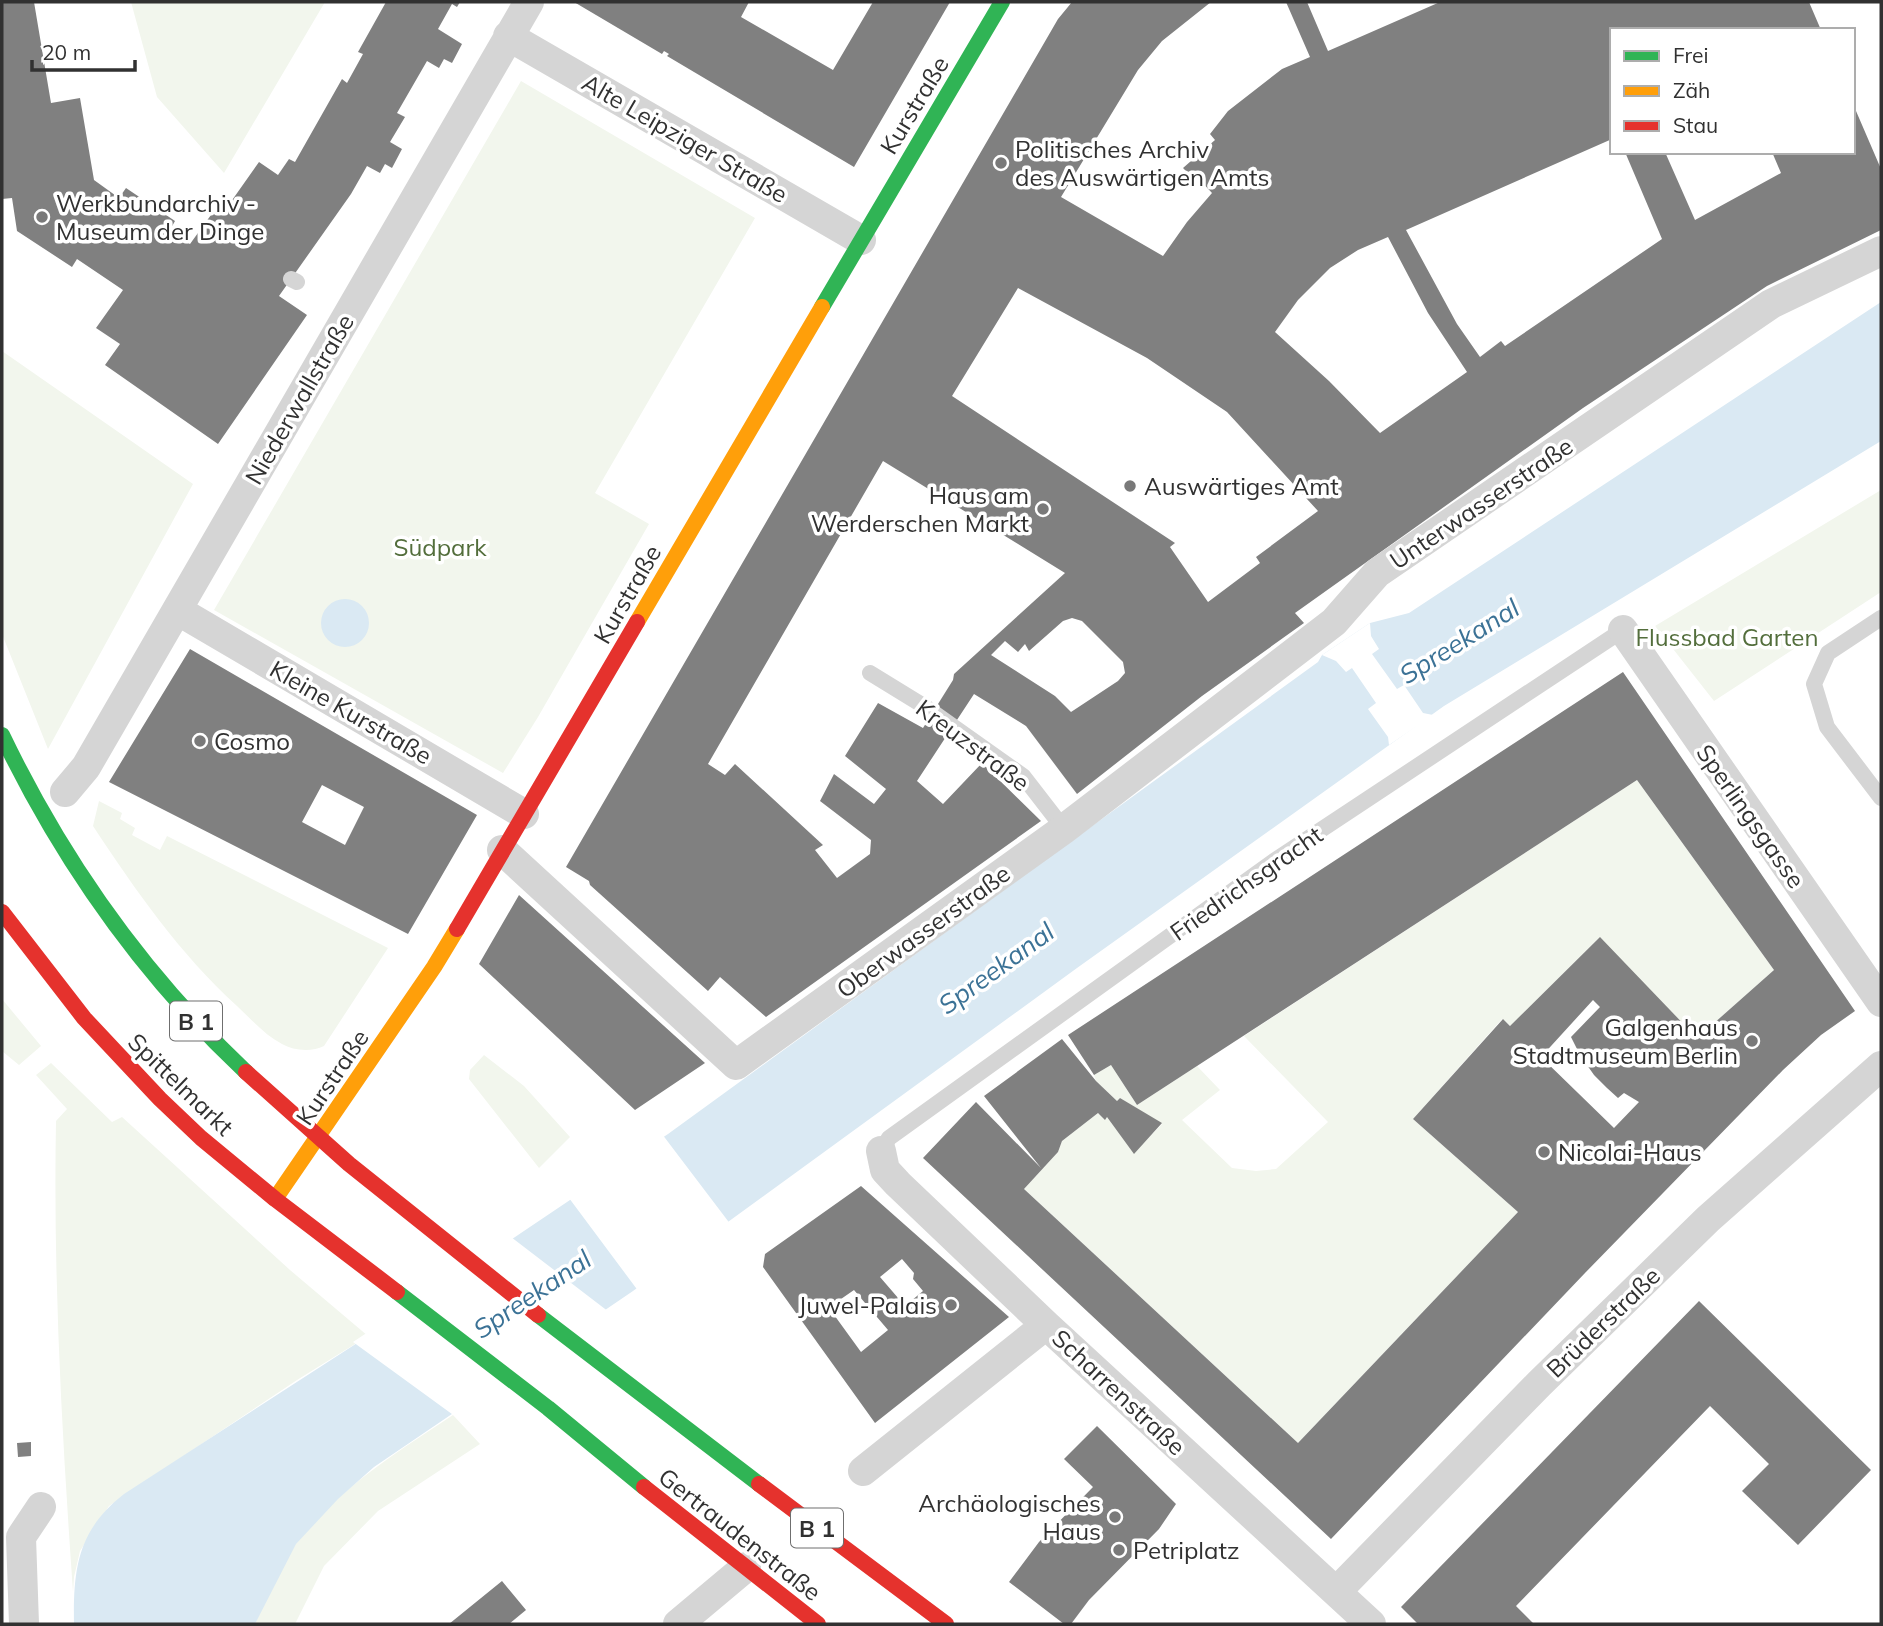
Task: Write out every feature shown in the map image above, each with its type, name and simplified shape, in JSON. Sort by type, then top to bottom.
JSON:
[{"type":"main road","name":"Kurstraße","points":[[275,1199],[434,967],[1002,2]]},
{"type":"main road","name":"B 1","points":[[2,735],[58,841],[89,890],[163,984],[206,1032],[318,1139]]},
{"type":"main road","name":"Spittelmarkt","points":[[2,912],[67,998],[123,1061],[201,1138],[357,1261]]},
{"type":"main road","name":"Gertraudenstraße","points":[[318,1139],[416,1220],[687,1432],[946,1624]]},
{"type":"main road","name":"Gertraudenstraße","points":[[357,1261],[548,1408],[633,1479],[818,1624]]},
{"type":"street","name":"Niederwallstraße","points":[[65,792],[86,767],[529,2]]},
{"type":"street","name":"Alte Leipziger Straße","points":[[508,36],[861,240]]},
{"type":"street","name":"Unterwasserstraße","points":[[1109,795],[1334,622],[1377,573],[1771,304],[1881,251]]},
{"type":"street","name":"Kleine Kurstraße","points":[[177,610],[524,814]]},
{"type":"street","name":"Sperlingsgasse","points":[[1623,630],[1881,1002]]},
{"type":"street","name":"Oberwasserstraße","points":[[502,850],[736,1065],[1109,795]]},
{"type":"street","name":"Brüderstraße","points":[[1337,1591],[1539,1384],[1708,1219],[1881,1066]]},
{"type":"street","name":"Scharrenstraße","points":[[881,1150],[885,1170],[898,1184],[1046,1325],[1371,1624]]},
{"type":"street","points":[[863,1471],[1046,1325]]},
{"type":"street","points":[[23,1624],[21,1537],[41,1507]]},
{"type":"street","points":[[678,1624],[746,1567]]},
{"type":"lane","points":[[1881,618],[1828,653],[1814,684],[1827,727],[1881,798]]},
{"type":"lane","name":"Friedrichsgracht","points":[[881,1150],[889,1138],[1274,861],[1623,630]]},
{"type":"lane","name":"Kreuzstraße","points":[[870,673],[927,708],[1023,776],[1064,829]]},
{"type":"green space","points":[[131,2],[325,2],[224,173],[157,97]]},
{"type":"green space","name":"Südpark","points":[[521,81],[755,218],[595,493],[649,524],[503,773],[214,610]]},
{"type":"green space","points":[[2,351],[193,484],[48,749],[2,634]]},
{"type":"green space","name":"Flussbad Garten","points":[[1881,490],[1881,592],[1714,701],[1655,626]]},
{"type":"green space","points":[[1637,780],[1774,970],[1695,1040],[1692,1037],[1694,1035],[1599,938],[1511,1026],[1502,1019],[1413,1119],[1518,1212],[1298,1443],[1024,1189],[1058,1152],[1062,1141],[1098,1113],[1104,1119],[1107,1117],[1134,1153],[1162,1124],[1120,1098],[1117,1101],[1096,1081],[1094,1075],[1111,1065],[1137,1105],[1197,1066],[1220,1090],[1182,1120],[1232,1168],[1256,1171],[1276,1169],[1328,1122],[1244,1036]]},
{"type":"green space","points":[[99,801],[122,813],[120,819],[135,828],[132,835],[160,850],[167,836],[388,948],[324,1046],[309,1050],[297,1049],[276,1040],[196,965],[142,898],[93,826]]},
{"type":"green space","points":[[2,999],[41,1046],[19,1065],[2,1051]]},
{"type":"green space","points":[[484,1055],[524,1086],[570,1137],[539,1168],[469,1079],[470,1070]]},
{"type":"green space","points":[[51,1063],[112,1122],[122,1117],[290,1270],[368,1336],[297,1380],[109,1506],[80,1551],[73,1592],[62,1415],[56,1239],[56,1121],[67,1109],[36,1075]]},
{"type":"green space","points":[[453,1415],[480,1444],[378,1511],[324,1566],[295,1624],[255,1624],[296,1543],[330,1505],[369,1473]]},
{"type":"water","name":"Spreekanal","points":[[1881,302],[1881,441],[1444,706],[1077,968],[633,1291],[374,1467],[338,1499],[296,1544],[255,1624],[74,1624],[75,1585],[81,1552],[97,1522],[124,1494],[368,1336],[668,1134],[1318,662],[1322,655],[1370,623],[1409,613]]},
{"type":"water","points":[[345,599],[362,606],[369,623],[362,640],[345,647],[328,640],[321,623],[328,606]]},
{"type":"pier","points":[[1370,623],[1371,636],[1379,649],[1372,654],[1397,689],[1404,685],[1423,713],[1433,715],[1389,745],[1388,737],[1368,709],[1376,703],[1352,668],[1346,672],[1336,661],[1322,655]]},
{"type":"pier","points":[[662,1134],[731,1225],[639,1292],[569,1198]]},
{"type":"pier","points":[[511,1237],[609,1312],[456,1417],[353,1342]]},
{"type":"building","points":[[2,2],[34,2],[51,103],[80,98],[94,180],[119,198],[126,188],[175,221],[170,230],[190,244],[216,208],[223,213],[259,162],[278,175],[289,159],[295,162],[342,79],[347,83],[363,54],[358,52],[386,2],[460,2],[457,7],[452,4],[438,29],[462,44],[452,63],[444,59],[439,68],[427,61],[397,113],[405,117],[390,142],[402,149],[392,168],[385,164],[380,173],[367,166],[351,194],[279,296],[307,315],[218,444],[105,365],[120,344],[96,328],[123,290],[77,259],[72,267],[17,231],[12,198],[2,199]]},
{"type":"building","points":[[574,2],[749,2],[741,17],[833,70],[873,2],[950,2],[854,167],[667,56],[669,54],[664,51],[662,54]]},
{"type":"building","name":"Auswärtiges Amt","points":[[1072,2],[1211,2],[1162,41],[1138,70],[1061,197],[1163,256],[1212,193],[1198,178],[1195,180],[1183,168],[1215,140],[1210,134],[1228,111],[1282,69],[1310,57],[1286,2],[1307,2],[1328,51],[1440,2],[1809,2],[1820,28],[1610,28],[1610,140],[1406,230],[1457,324],[1480,357],[1501,341],[1505,346],[1662,239],[1626,154],[1666,154],[1695,220],[1781,173],[1773,154],[1855,154],[1855,109],[1881,169],[1881,230],[1767,286],[1583,408],[1295,613],[1304,623],[1202,696],[1077,794],[1026,726],[974,694],[917,781],[943,804],[982,763],[1041,821],[766,1017],[720,977],[708,991],[590,885],[589,881],[566,867],[1058,19]],"holes":[[[1388,237],[1428,313],[1467,372],[1380,433],[1329,381],[1275,332],[1298,300],[1330,268],[1358,250]],[[1018,288],[1147,358],[1227,412],[1318,511],[1256,557],[1260,563],[1208,602],[1170,547],[1175,543],[952,396]],[[883,461],[1065,573],[954,674],[953,680],[923,728],[878,703],[845,756],[886,789],[874,804],[834,774],[820,801],[871,840],[870,854],[837,878],[815,850],[823,845],[735,764],[725,775],[708,764]],[[1072,618],[1082,621],[1123,662],[1125,673],[1118,681],[1071,712],[1055,696],[991,655],[1005,641],[1018,652],[1025,644],[1029,651],[1063,621]]]},
{"type":"building","points":[[190,649],[477,815],[408,934],[109,782]],"holes":[[[322,785],[364,807],[345,845],[302,822]]]},
{"type":"building","points":[[1623,672],[1855,1011],[1821,1035],[1783,1070],[1331,1539],[923,1158],[976,1102],[1041,1168],[984,1096],[1062,1039],[1096,1081],[1117,1101],[1120,1098],[1162,1123],[1134,1154],[1107,1117],[1105,1120],[1098,1113],[1062,1141],[1058,1152],[1024,1189],[1298,1443],[1518,1212],[1413,1119],[1503,1019],[1510,1026],[1600,937],[1694,1035],[1692,1037],[1695,1040],[1774,970],[1637,780],[1137,1105],[1111,1065],[1094,1075],[1068,1035]],"holes":[[[1593,1000],[1600,1007],[1571,1037],[1594,1075],[1607,1088],[1618,1098],[1624,1093],[1639,1102],[1614,1128],[1541,1057]]]},
{"type":"building","points":[[519,895],[705,1063],[635,1110],[479,964]]},
{"type":"building","name":"Juwel-Palais","points":[[861,1186],[1009,1317],[875,1423],[763,1267],[765,1254]],"holes":[[[902,1259],[914,1273],[913,1279],[923,1291],[905,1306],[880,1277]],[[854,1290],[888,1330],[861,1352],[832,1312],[844,1303],[841,1299]]]},
{"type":"building","points":[[1699,1301],[1871,1470],[1798,1545],[1742,1491],[1769,1464],[1710,1406],[1516,1606],[1534,1624],[1418,1624],[1401,1607]]},
{"type":"building","name":"Archäologisches Haus","points":[[1097,1426],[1176,1504],[1159,1529],[1089,1600],[1071,1624],[1064,1624],[1009,1582],[1039,1542],[1093,1487],[1064,1459]]},
{"type":"building","points":[[31,1442],[31,1456],[18,1457],[17,1443]]},
{"type":"building","points":[[502,1581],[526,1610],[509,1624],[449,1624]]},
{"type":"traffic: fast","points":[[822,307],[1002,2]]},
{"type":"traffic: fast","points":[[2,735],[51,828],[108,915],[173,996],[246,1072]]},
{"type":"traffic: fast","points":[[397,1292],[548,1408],[644,1487]]},
{"type":"traffic: fast","points":[[538,1315],[759,1484]]},
{"type":"traffic: slow","points":[[637,622],[822,307]]},
{"type":"traffic: slow","points":[[275,1199],[434,967],[457,929]]},
{"type":"traffic: jam","points":[[457,929],[637,622]]},
{"type":"traffic: jam","points":[[2,912],[84,1018],[160,1099],[201,1138],[275,1199],[397,1292]]},
{"type":"traffic: jam","points":[[246,1072],[349,1164],[538,1315]]},
{"type":"traffic: jam","points":[[759,1484],[946,1624]]},
{"type":"traffic: jam","points":[[644,1487],[818,1624]]},
{"type":"place","name":"Politisches Archiv des Auswärtigen Amts","points":[[1001,163]]},
{"type":"place","name":"Werkbundarchiv - Museum der Dinge","points":[[42,217]]},
{"type":"place","name":"Auswärtiges Amt","points":[[1130,486]]},
{"type":"place","name":"Haus am Werderschen Markt","points":[[1043,509]]},
{"type":"place","name":"Cosmo","points":[[200,741]]},
{"type":"place","name":"Galgenhaus Stadtmuseum Berlin","points":[[1752,1041]]},
{"type":"place","name":"Nicolai-Haus","points":[[1544,1152]]},
{"type":"place","name":"Juwel-Palais","points":[[951,1305]]},
{"type":"place","name":"Archäologisches Haus","points":[[1115,1517]]},
{"type":"place","name":"Petriplatz","points":[[1119,1550]]}]
